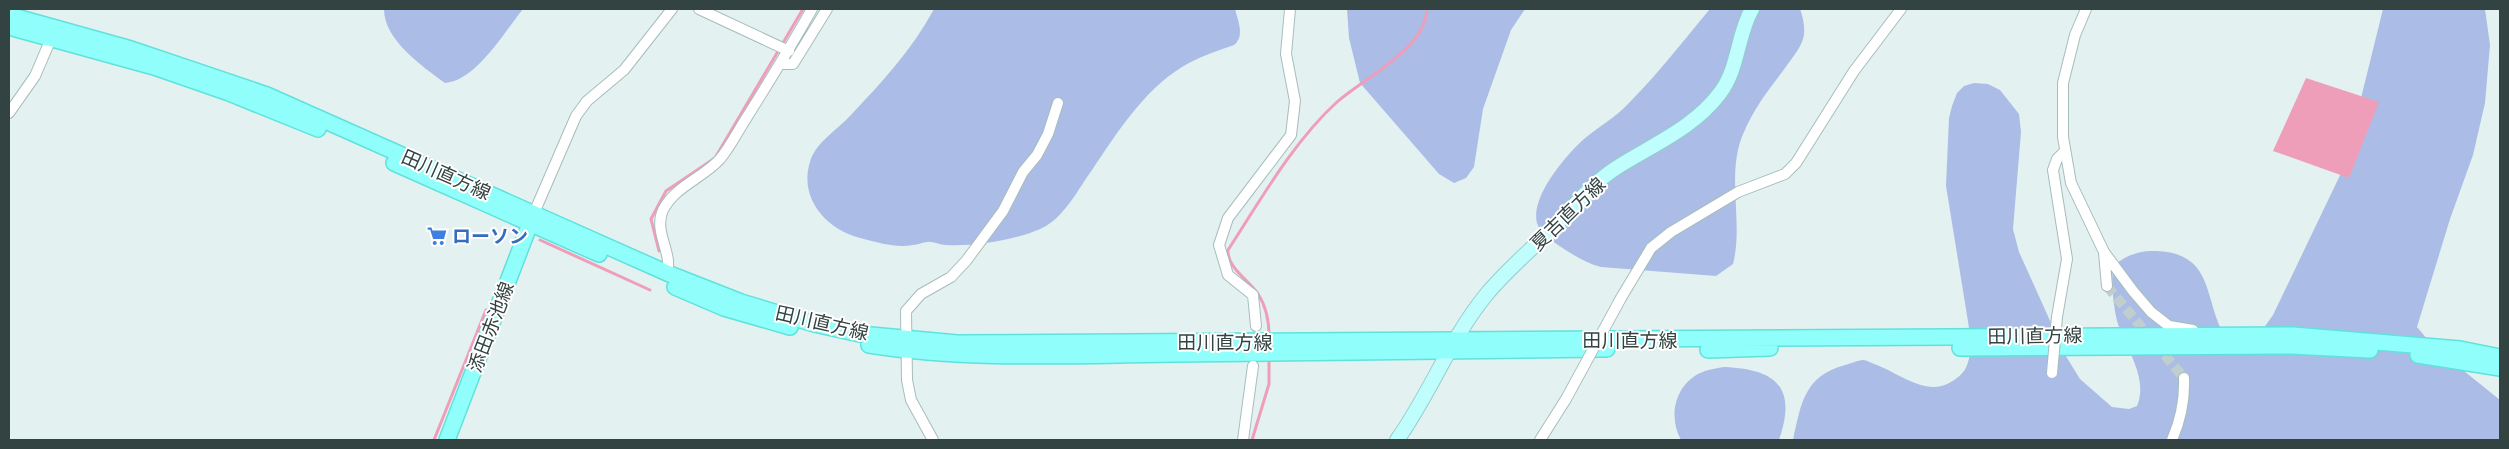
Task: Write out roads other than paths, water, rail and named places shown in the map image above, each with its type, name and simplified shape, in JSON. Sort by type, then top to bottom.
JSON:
[{"type":"main road","name":"夏吉直方線","points":[[1397,440],[1411,420],[1452,346],[1486,295],[1582,196],[1615,169],[1675,133],[1706,110],[1731,78],[1752,9]]},
{"type":"main road","name":"田川直方線","points":[[9,15],[53,34],[229,93],[532,219],[741,302],[814,324],[952,354],[1084,355],[1452,346],[2216,334],[2293,335],[2358,339],[2460,349],[2500,357]]},
{"type":"main road","name":"田川直方線","points":[[9,27],[53,34]]},
{"type":"main road","name":"田川直方線","points":[[532,219],[733,311],[826,337],[908,345]]},
{"type":"main road","name":"添田赤池線","points":[[446,440],[532,219]]},
{"type":"main road","name":"田川直方線","points":[[1452,346],[2292,346],[2400,352],[2500,368]]},
{"type":"street","points":[[532,219],[576,116],[587,101],[624,70],[672,9]]},
{"type":"street","points":[[699,9],[783,48]]},
{"type":"street","points":[[666,273],[669,264],[660,230],[664,208],[675,194],[720,159],[780,64],[783,48],[812,9]]},
{"type":"street","points":[[780,64],[793,64],[827,9]]},
{"type":"street","points":[[1256,326],[1252,295],[1228,275],[1219,246],[1228,218],[1291,135],[1295,101],[1286,54],[1290,9]]},
{"type":"street","points":[[1540,440],[1566,399],[1621,298],[1652,248],[1670,232],[1738,192],[1785,174],[1796,163],[1854,71],[1901,9]]},
{"type":"street","points":[[2086,9],[2075,36],[2063,83],[2063,137],[2071,182],[2104,252],[2151,312],[2169,326],[2216,334]]},
{"type":"street","points":[[9,113],[35,76],[53,34]]},
{"type":"street","points":[[933,440],[911,400],[907,380],[908,345],[906,311],[921,294],[951,277],[966,261],[1003,211],[1022,172],[1037,155],[1048,134],[1058,103]]},
{"type":"street","points":[[2052,373],[2057,317],[2068,259],[2053,170],[2057,159],[2065,151]]},
{"type":"street","points":[[2104,252],[2107,286]]},
{"type":"street","points":[[1243,440],[1253,366]]},
{"type":"street","points":[[2172,440],[2181,418],[2185,398],[2184,378]]},
{"type":"waterway","points":[[659,251],[651,219],[666,191],[715,158],[803,9]]},
{"type":"waterway","points":[[1269,336],[1266,314],[1261,299],[1235,268],[1231,262],[1228,250],[1278,173],[1306,135],[1337,102],[1405,50],[1424,24],[1427,9]]},
{"type":"waterway","points":[[540,240],[650,290]]},
{"type":"waterway","points":[[434,440],[486,310]]},
{"type":"waterway","points":[[1252,440],[1269,384],[1269,357]]},
{"type":"tunnel","points":[[2107,286],[2184,378]]},
{"type":"place","name":"ローソン","points":[[437,236]]}]
